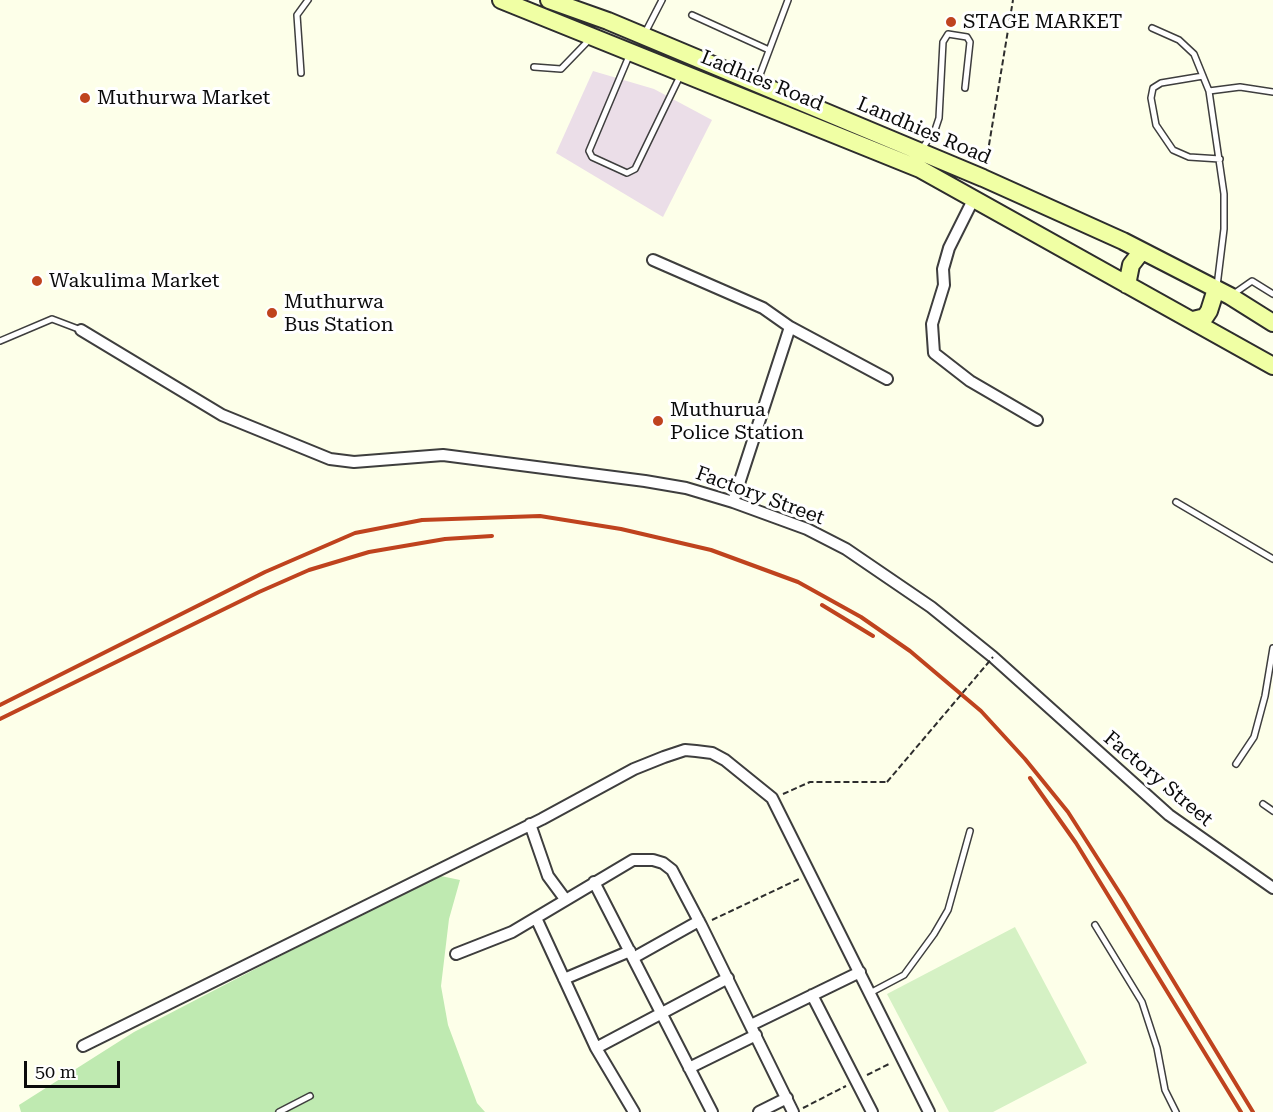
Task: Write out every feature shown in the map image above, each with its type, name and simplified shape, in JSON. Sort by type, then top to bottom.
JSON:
[{"type":"main road","name":"Ladhies Road","points":[[501,0],[920,169],[1273,366]]},
{"type":"main road","name":"Landhies Road","points":[[549,0],[643,36],[983,178],[1123,241],[1223,293],[1273,323]]},
{"type":"main road","points":[[1127,285],[1131,265],[1141,252]]},
{"type":"main road","points":[[1193,320],[1205,317],[1223,293]]},
{"type":"street","points":[[974,198],[949,248],[943,269],[944,285],[932,324],[934,353],[970,381],[1037,420]]},
{"type":"street","points":[[653,260],[763,308],[790,327],[887,379]]},
{"type":"street","points":[[734,501],[790,327]]},
{"type":"street","name":"Factory Street","points":[[81,330],[222,415],[330,459],[354,462],[443,455],[645,481],[686,488],[734,501],[807,529],[846,549],[931,607],[993,657],[1169,815],[1273,888]]},
{"type":"street","points":[[82,1046],[634,770],[685,750],[712,753],[725,760],[772,798],[812,873],[929,1112]]},
{"type":"street","points":[[530,824],[548,876],[565,899]]},
{"type":"street","points":[[456,954],[512,932],[633,860],[653,860],[663,863],[672,870],[700,923],[793,1112]]},
{"type":"street","points":[[594,882],[712,1112]]},
{"type":"street","points":[[536,918],[596,1048],[634,1112]]},
{"type":"street","points":[[564,979],[631,954],[700,923]]},
{"type":"street","points":[[689,1068],[812,995],[860,972]]},
{"type":"street","points":[[596,1048],[728,978]]},
{"type":"street","points":[[812,995],[872,1112]]},
{"type":"street","points":[[759,1112],[787,1098]]},
{"type":"lane","points":[[301,73],[297,15],[308,0]]},
{"type":"lane","points":[[643,36],[662,0]]},
{"type":"lane","points":[[757,84],[788,0]]},
{"type":"lane","points":[[692,15],[769,51]]},
{"type":"lane","points":[[1152,28],[1179,40],[1194,54],[1209,91],[1224,194],[1223,293],[1252,281],[1273,294]]},
{"type":"lane","points":[[920,152],[935,130],[939,118],[943,42],[948,34],[967,37],[970,42],[965,88]]},
{"type":"lane","points":[[534,66],[561,69],[572,61],[592,36]]},
{"type":"lane","points":[[631,52],[589,151],[591,157],[627,173],[635,169],[682,72]]},
{"type":"lane","points":[[1203,76],[1161,83],[1153,88],[1151,98],[1156,125],[1173,150],[1189,157],[1220,159]]},
{"type":"lane","points":[[1209,91],[1240,87],[1273,92]]},
{"type":"lane","points":[[0,341],[52,320],[81,330]]},
{"type":"lane","points":[[1176,502],[1273,559]]},
{"type":"lane","points":[[1236,764],[1254,737],[1271,676],[1273,648]]},
{"type":"lane","points":[[1263,804],[1273,811]]},
{"type":"lane","points":[[869,993],[904,975],[934,934],[948,910],[970,831]]},
{"type":"lane","points":[[1095,925],[1142,1002],[1157,1048],[1165,1090],[1176,1112]]},
{"type":"lane","points":[[279,1112],[310,1096]]},
{"type":"path","points":[[983,178],[1013,0]]},
{"type":"path","points":[[772,798],[810,782],[886,782],[993,657]]},
{"type":"path","points":[[700,923],[812,873]]},
{"type":"shaded area","points":[[593,71],[654,89],[712,120],[663,217],[556,153]]},
{"type":"green space","points":[[436,875],[460,880],[449,919],[441,986],[448,1025],[477,1103],[485,1112],[21,1112],[19,1105],[134,1032]]},
{"type":"green space","points":[[1015,927],[1087,1063],[993,1112],[949,1112],[887,994]]},
{"type":"railway","points":[[0,705],[265,572],[355,533],[422,520],[540,516],[621,529],[711,550],[798,582],[861,617],[910,651],[981,711],[1025,759],[1068,812],[1253,1112]]},
{"type":"railway","points":[[0,719],[259,592],[309,570],[369,552],[445,539],[492,536]]},
{"type":"railway","points":[[822,605],[873,636]]},
{"type":"railway","points":[[1030,778],[1076,843],[1241,1112]]},
{"type":"place","name":"STAGE MARKET","points":[[951,22]]},
{"type":"place","name":"Muthurwa Market","points":[[85,98]]},
{"type":"place","name":"Wakulima Market","points":[[37,281]]},
{"type":"place","name":"Muthurwa Bus Station","points":[[272,313]]},
{"type":"place","name":"Muthurua Police Station","points":[[658,421]]}]
